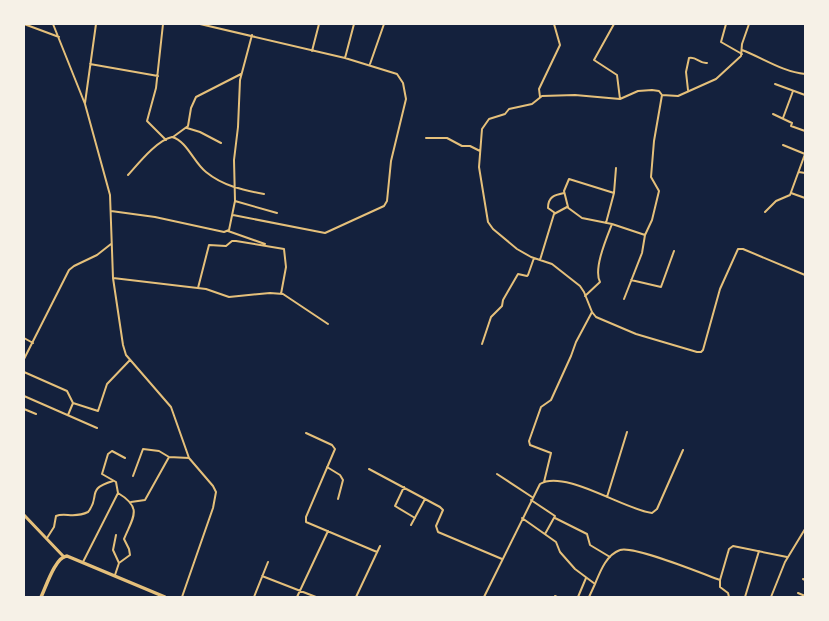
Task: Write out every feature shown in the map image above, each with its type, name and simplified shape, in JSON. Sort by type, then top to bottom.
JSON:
[{"type":"highway","points":[[41,597],[58,562],[64,557],[71,557],[165,597]]},
{"type":"main road","points":[[24,515],[64,557]]},
{"type":"street","points":[[24,24],[59,37]]},
{"type":"street","points":[[53,24],[85,104],[111,197],[110,211],[113,278],[123,345],[126,355],[175,413],[189,458],[213,486],[215,499],[182,597]]},
{"type":"street","points":[[85,104],[96,24]]},
{"type":"street","points":[[163,24],[158,76],[147,121],[166,140]]},
{"type":"street","points":[[200,24],[252,35],[312,51],[370,64],[397,74],[403,83],[406,94],[405,108],[391,161],[385,205],[325,233],[233,216]]},
{"type":"street","points":[[312,51],[319,24]]},
{"type":"street","points":[[345,58],[354,24]]},
{"type":"street","points":[[370,64],[384,24]]},
{"type":"street","points":[[540,96],[539,89],[560,45],[554,24]]},
{"type":"street","points":[[614,24],[594,60],[617,75],[620,99]]},
{"type":"street","points":[[726,24],[721,42],[742,54]]},
{"type":"street","points":[[749,24],[742,54],[735,63],[714,81],[688,90],[678,96],[662,95],[659,91],[655,90],[638,92],[620,99],[575,95],[540,96],[534,103],[509,109],[505,114],[489,119],[482,129],[479,174],[488,222],[493,229],[517,249],[554,266],[580,286],[592,312],[599,318],[636,334],[701,352],[720,289],[738,249],[743,249],[805,275]]},
{"type":"street","points":[[228,231],[233,216],[235,201],[236,188],[234,155],[241,74],[252,35]]},
{"type":"street","points":[[742,50],[797,73],[805,74]]},
{"type":"street","points":[[688,90],[686,72],[689,58],[693,58],[703,64],[707,63]]},
{"type":"street","points":[[90,64],[158,76]]},
{"type":"street","points":[[128,175],[147,155],[166,140],[172,138],[187,128],[191,108],[196,97],[241,74]]},
{"type":"street","points":[[775,84],[805,95]]},
{"type":"street","points":[[783,118],[793,91]]},
{"type":"street","points":[[624,299],[642,253],[644,235],[652,220],[659,191],[651,177],[654,141],[661,108],[662,95]]},
{"type":"street","points":[[773,114],[790,121],[792,123],[791,126],[805,132]]},
{"type":"street","points":[[187,128],[200,132],[221,143]]},
{"type":"street","points":[[172,138],[180,141],[197,164],[219,182],[236,188],[264,194]]},
{"type":"street","points":[[426,138],[447,138],[462,146],[470,146],[480,151]]},
{"type":"street","points":[[764,212],[776,201],[788,197],[791,193],[805,154],[783,144]]},
{"type":"street","points":[[606,223],[614,193],[616,168]]},
{"type":"street","points":[[799,172],[805,172]]},
{"type":"street","points":[[614,193],[571,179],[567,181],[564,193],[568,207],[578,217],[612,224],[644,235]]},
{"type":"street","points":[[555,214],[548,208],[550,200],[554,195],[564,193]]},
{"type":"street","points":[[791,193],[805,198]]},
{"type":"street","points":[[235,201],[277,213]]},
{"type":"street","points":[[540,260],[555,214],[568,207]]},
{"type":"street","points":[[110,211],[155,217],[224,232],[228,231],[270,246]]},
{"type":"street","points":[[585,296],[600,282],[598,278],[601,257],[612,224]]},
{"type":"street","points":[[198,288],[210,245],[227,246],[232,241],[236,241],[282,248],[285,252],[286,267],[281,294]]},
{"type":"street","points":[[24,359],[69,270],[97,255],[111,244]]},
{"type":"street","points":[[631,280],[662,287],[674,251]]},
{"type":"street","points":[[482,344],[491,317],[502,306],[503,300],[518,274],[528,275],[534,258]]},
{"type":"street","points":[[113,278],[198,288],[229,297],[270,293],[281,294],[328,324]]},
{"type":"street","points":[[544,482],[551,453],[530,445],[530,441],[542,407],[551,400],[572,356],[577,340],[592,312]]},
{"type":"street","points":[[24,338],[33,343]]},
{"type":"street","points":[[24,372],[67,391],[73,403],[98,411],[108,382],[116,377],[130,360]]},
{"type":"street","points":[[24,396],[97,428]]},
{"type":"street","points":[[68,415],[73,403]]},
{"type":"street","points":[[24,408],[36,414]]},
{"type":"street","points":[[607,497],[627,432]]},
{"type":"street","points":[[306,433],[334,446],[334,452],[305,519],[308,523],[377,552]]},
{"type":"street","points":[[133,476],[143,449],[159,451],[169,457],[189,458]]},
{"type":"street","points":[[484,597],[540,484],[555,481],[582,488],[647,512],[655,512],[683,450]]},
{"type":"street","points":[[83,562],[118,493],[117,484],[114,480],[102,474],[108,454],[112,451],[125,458]]},
{"type":"street","points":[[118,493],[131,502],[145,500],[169,457]]},
{"type":"street","points":[[327,467],[340,475],[344,480],[338,499]]},
{"type":"street","points":[[369,469],[442,508],[436,526],[438,532],[502,559]]},
{"type":"street","points":[[497,474],[554,515],[555,518],[587,534],[590,545],[610,557]]},
{"type":"street","points":[[46,538],[54,527],[56,516],[60,514],[75,517],[88,512],[98,486],[114,480]]},
{"type":"street","points":[[404,487],[395,506],[415,518]]},
{"type":"street","points":[[411,525],[425,499]]},
{"type":"street","points":[[115,575],[119,563],[130,555],[124,539],[134,517],[131,502]]},
{"type":"street","points":[[522,518],[556,542],[562,554],[577,572],[595,584]]},
{"type":"street","points":[[545,534],[555,518]]},
{"type":"street","points":[[771,597],[787,557],[805,529]]},
{"type":"street","points":[[297,597],[328,532]]},
{"type":"street","points":[[116,535],[113,552],[119,563]]},
{"type":"street","points":[[729,597],[728,593],[720,587],[720,580],[730,547],[736,545],[787,557]]},
{"type":"street","points":[[356,597],[380,546]]},
{"type":"street","points":[[589,597],[603,565],[617,551],[624,549],[660,558],[720,580]]},
{"type":"street","points":[[745,597],[759,551]]},
{"type":"street","points":[[254,597],[268,562]]},
{"type":"street","points":[[262,576],[316,597]]},
{"type":"street","points":[[578,597],[586,578]]},
{"type":"street","points":[[798,593],[805,596]]}]
